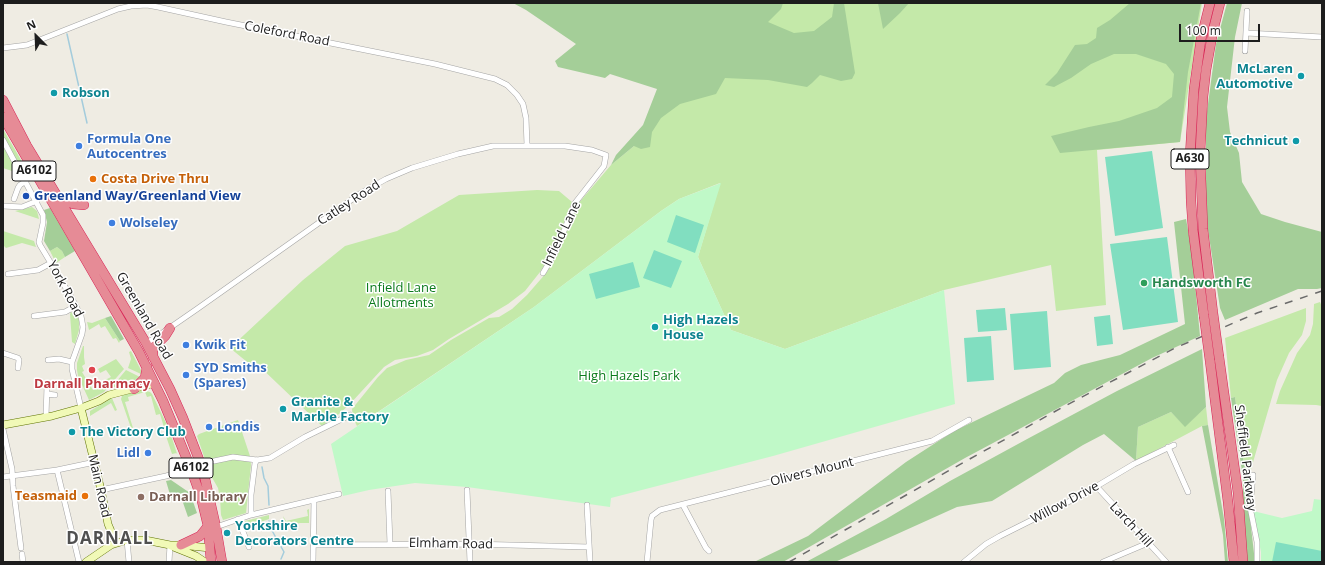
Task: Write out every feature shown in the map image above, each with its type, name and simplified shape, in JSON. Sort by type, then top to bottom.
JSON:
[{"type":"highway","name":"Sheffield Parkway","points":[[1210,3],[1201,39],[1194,89],[1190,156],[1191,201],[1193,230],[1228,502],[1234,562]]},
{"type":"highway","name":"Sheffield Parkway","points":[[1220,3],[1213,31],[1203,97],[1200,154],[1203,229],[1238,493],[1243,562]]},
{"type":"highway","name":"Greenland Road","points":[[3,100],[28,146],[153,355],[185,422],[203,470],[212,527],[210,548],[211,562]]},
{"type":"highway","name":"Greenland Road","points":[[3,118],[155,383],[174,425],[191,469],[222,559]]},
{"type":"highway","points":[[60,198],[73,204],[84,205]]},
{"type":"highway","points":[[64,224],[72,219]]},
{"type":"highway","points":[[170,328],[165,336],[155,346],[153,355],[158,374],[155,383],[161,384],[170,389]]},
{"type":"highway","points":[[132,341],[136,343],[146,343]]},
{"type":"highway","points":[[134,388],[145,378],[147,369],[143,348],[146,343]]},
{"type":"highway","points":[[181,545],[200,536],[212,527]]},
{"type":"highway","points":[[210,548],[218,552],[222,559]]},
{"type":"main road","points":[[3,425],[81,408],[99,401],[109,395],[155,383]]},
{"type":"main road","name":"Main Road","points":[[81,408],[110,530],[116,543]]},
{"type":"main road","points":[[86,562],[116,543],[127,540],[145,540],[170,545],[210,548]]},
{"type":"main road","points":[[170,545],[196,556],[205,562]]},
{"type":"street","name":"Coleford Road","points":[[3,49],[27,45],[118,9],[147,5],[435,64],[495,79],[507,85],[517,95],[522,104],[526,118],[528,145]]},
{"type":"street","points":[[1245,51],[1246,11]]},
{"type":"street","points":[[1246,33],[1322,37]]},
{"type":"street","points":[[3,140],[37,201],[22,207],[3,206]]},
{"type":"street","name":"Catley Road","points":[[146,343],[170,328],[361,193],[386,179],[432,161],[493,146],[565,146],[592,150],[606,155]]},
{"type":"street","name":"Infield Lane","points":[[543,273],[556,251],[575,204],[604,166],[606,155]]},
{"type":"street","points":[[14,199],[20,185],[26,181]]},
{"type":"street","name":"York Road","points":[[37,201],[43,215],[39,242],[81,316],[83,327],[81,339],[72,362],[73,378],[81,408]]},
{"type":"street","points":[[8,274],[38,270],[51,263]]},
{"type":"street","points":[[34,316],[65,312],[76,306]]},
{"type":"street","points":[[3,353],[18,358],[18,368]]},
{"type":"street","points":[[48,360],[59,359],[72,362]]},
{"type":"street","points":[[46,416],[47,386]]},
{"type":"street","points":[[47,394],[55,395]]},
{"type":"street","points":[[214,461],[233,457],[257,460],[270,458],[305,437],[350,415]]},
{"type":"street","name":"Olivers Mount","points":[[647,562],[652,516],[660,510],[927,442],[938,438],[969,420]]},
{"type":"street","points":[[3,429],[12,469],[21,548]]},
{"type":"street","name":"Willow Drive","points":[[964,562],[986,544],[1000,536],[1097,487],[1118,473],[1174,445]]},
{"type":"street","points":[[1168,447],[1188,492]]},
{"type":"street","points":[[251,515],[251,495],[255,464],[257,460]]},
{"type":"street","points":[[3,477],[57,470],[95,462]]},
{"type":"street","points":[[101,490],[191,469]]},
{"type":"street","points":[[57,470],[79,562]]},
{"type":"street","points":[[1253,475],[1250,507],[1257,542],[1258,562]]},
{"type":"street","name":"Larch Hill","points":[[1097,487],[1166,562]]},
{"type":"street","points":[[467,490],[470,562]]},
{"type":"street","points":[[388,491],[390,544]]},
{"type":"street","points":[[212,527],[251,515],[339,494]]},
{"type":"street","points":[[313,562],[314,500]]},
{"type":"street","points":[[587,505],[590,562]]},
{"type":"street","points":[[683,505],[709,551]]},
{"type":"street","points":[[238,519],[249,547]]},
{"type":"street","points":[[127,540],[129,562]]},
{"type":"street","points":[[1103,562],[1148,543]]},
{"type":"street","name":"Elmham Road","points":[[313,545],[470,544],[589,547]]},
{"type":"street","points":[[169,562],[170,545]]},
{"type":"street","points":[[22,554],[23,562]]},
{"type":"green space","points":[[513,3],[783,3],[781,9],[768,22],[794,33],[814,31],[832,17],[834,3],[844,3],[855,73],[852,79],[841,81],[820,75],[807,87],[768,80],[725,78],[716,94],[680,104],[661,118],[652,132],[650,147],[641,149],[634,146],[611,165],[616,155],[643,125],[657,89],[610,74],[605,78],[558,67],[555,61],[576,44],[526,10]]},
{"type":"green space","points":[[752,3],[1202,3],[1180,142],[1097,150],[1106,305],[1056,311],[1051,265],[944,290],[785,349],[731,330],[698,257],[720,183],[679,199],[661,211],[534,307],[357,426],[353,418],[352,409],[387,368],[406,360],[429,355],[451,340],[489,318],[499,317],[512,309],[527,295],[547,272],[556,254],[568,222],[577,205],[611,165],[634,146]]},
{"type":"green space","points":[[878,3],[909,3],[883,29]]},
{"type":"green space","points":[[1130,3],[1201,3],[1188,72],[1180,142],[1060,153],[1051,136],[1119,121],[1157,108],[1172,97],[1174,74],[1166,64],[1136,54],[1114,54],[1091,64],[1071,78],[1054,87],[1045,85],[1057,73],[1075,45],[1087,44],[1096,38],[1097,28],[1110,20]]},
{"type":"green space","points":[[1227,3],[1242,3],[1235,37],[1227,107],[1230,132],[1239,153],[1242,182],[1261,214],[1322,232],[1322,288],[1298,289],[1225,320],[1220,308],[1206,217],[1206,119],[1216,44]]},
{"type":"green space","points":[[3,129],[21,160],[25,175],[20,177],[15,172],[3,168]]},
{"type":"green space","points":[[1152,151],[1163,228],[1115,236],[1105,157]]},
{"type":"green space","name":"High Hazels Park","points":[[721,183],[698,257],[731,330],[785,349],[944,290],[955,404],[773,456],[611,498],[610,507],[467,487],[415,483],[369,490],[343,496],[331,444],[534,307],[661,211],[679,199]]},
{"type":"green space","name":"Infield Lane Allotments","points":[[537,190],[559,191],[572,202],[553,251],[540,272],[525,291],[508,304],[433,350],[417,356],[395,360],[384,367],[349,405],[322,426],[256,363],[252,366],[230,348],[303,280],[345,246],[397,231],[459,195]]},
{"type":"green space","points":[[32,207],[37,211],[39,219],[15,211]]},
{"type":"green space","points":[[50,208],[75,251],[65,257],[62,251],[57,247],[50,251],[44,241],[47,222],[44,210]]},
{"type":"green space","points":[[676,215],[704,225],[695,253],[667,242]]},
{"type":"green space","points":[[1186,219],[1192,252],[1200,336],[1152,358],[965,458],[783,562],[754,562],[808,536],[906,462],[954,431],[1054,383],[1065,373],[1081,365],[1120,355],[1185,324],[1174,222]]},
{"type":"green space","points":[[3,231],[34,241],[36,247],[22,243],[6,248],[3,245]]},
{"type":"green space","name":"Handsworth FC","points":[[1167,237],[1178,322],[1123,330],[1110,244]]},
{"type":"green space","points":[[57,247],[62,251],[65,257],[56,263],[50,251]]},
{"type":"green space","points":[[654,250],[682,261],[671,288],[643,278]]},
{"type":"green space","points":[[633,262],[640,287],[596,299],[589,274]]},
{"type":"green space","points":[[1320,302],[1322,307],[1322,406],[1276,404],[1280,391],[1297,353],[1310,335],[1313,324],[1314,304]]},
{"type":"green space","points":[[1005,308],[1007,330],[978,332],[976,310]]},
{"type":"green space","points":[[1306,308],[1306,321],[1302,335],[1289,353],[1277,380],[1249,476],[1244,465],[1235,397],[1231,398],[1225,338]]},
{"type":"green space","points":[[1047,311],[1051,367],[1014,370],[1010,314]]},
{"type":"green space","points":[[71,312],[77,315],[79,320],[79,330],[75,344],[72,342]]},
{"type":"green space","points":[[1110,315],[1113,344],[1097,346],[1094,317]]},
{"type":"green space","points":[[111,316],[124,339],[120,341],[105,318]]},
{"type":"green space","points":[[105,318],[120,341],[119,343],[116,338],[113,339],[105,326],[101,328],[99,324],[89,330],[87,322],[92,323]]},
{"type":"green space","points":[[991,336],[994,380],[967,382],[964,338]]},
{"type":"green space","points":[[83,346],[85,364],[82,366],[84,371],[82,372],[93,390],[98,387],[97,384],[111,377],[106,370],[100,373],[98,369],[116,359],[124,369],[104,392],[89,400],[78,376],[77,370],[77,363]]},
{"type":"green space","points":[[1202,349],[1206,407],[1185,427],[1171,412],[1138,427],[1136,461],[1104,434],[1083,445],[992,501],[957,507],[835,562],[806,562],[886,519],[950,481],[1029,438],[1117,391]]},
{"type":"green space","points":[[131,351],[141,370],[141,374],[128,368],[131,359],[129,352]]},
{"type":"green space","points":[[126,370],[140,377],[132,382],[111,388]]},
{"type":"green space","points":[[143,390],[152,394],[171,433],[166,434],[160,414],[156,415],[151,396],[147,397],[145,392],[128,397],[129,401],[125,402],[133,428],[131,428],[121,399],[124,395]]},
{"type":"green space","points":[[1235,397],[1244,465],[1249,476],[1248,501],[1255,562],[1247,562],[1243,478],[1231,398]]},
{"type":"green space","points":[[112,398],[117,410],[115,411],[111,403],[90,416],[90,411]]},
{"type":"green space","points":[[1206,407],[1208,425],[1202,426],[1136,461],[1138,427],[1171,412],[1185,426]]},
{"type":"green space","points":[[238,420],[250,456],[251,465],[246,513],[223,520],[221,515],[218,488],[210,474],[197,436]]},
{"type":"green space","points":[[1208,425],[1224,519],[1228,562],[1225,562],[1223,535],[1202,426]]},
{"type":"green space","points":[[171,435],[177,453],[172,454],[166,436]]},
{"type":"green space","points":[[178,456],[181,466],[173,469],[172,468],[180,465]]},
{"type":"green space","points":[[171,480],[190,493],[197,513],[188,517],[180,494],[171,498],[166,481]]},
{"type":"green space","points":[[1314,499],[1322,500],[1322,562],[1261,562],[1261,552],[1253,511],[1282,518],[1312,511]]},
{"type":"green space","points":[[309,509],[309,523],[286,526],[283,516],[286,521],[308,516],[307,510]]},
{"type":"green space","points":[[269,515],[269,519],[246,527],[244,522],[245,521]]},
{"type":"green space","points":[[1276,542],[1322,551],[1322,562],[1272,562]]},
{"type":"waterway","points":[[67,34],[87,123]]},
{"type":"waterway","points":[[262,467],[264,478],[268,486],[269,505]]},
{"type":"waterway","points":[[269,521],[270,527],[284,552],[281,559]]},
{"type":"railway","points":[[789,562],[1063,407],[1175,348],[1257,313],[1322,291]]},
{"type":"place","name":"McLaren Automotive","points":[[1301,76]]},
{"type":"place","name":"Robson","points":[[54,93]]},
{"type":"place","name":"Technicut","points":[[1296,141]]},
{"type":"place","name":"Formula One Autocentres","points":[[79,146]]},
{"type":"place","name":"Costa Drive Thru","points":[[93,179]]},
{"type":"place","name":"Greenland Way/Greenland View","points":[[26,196]]},
{"type":"place","name":"Wolseley","points":[[112,223]]},
{"type":"place","name":"Handsworth FC","points":[[1144,283]]},
{"type":"place","name":"High Hazels House","points":[[655,327]]},
{"type":"place","name":"Kwik Fit","points":[[186,345]]},
{"type":"place","name":"Darnall Pharmacy","points":[[92,370]]},
{"type":"place","name":"SYD Smiths (Spares)","points":[[186,375]]},
{"type":"place","name":"Granite & Marble Factory","points":[[283,409]]},
{"type":"place","name":"Londis","points":[[209,427]]},
{"type":"place","name":"The Victory Club","points":[[72,432]]},
{"type":"place","name":"Lidl","points":[[148,453]]},
{"type":"place","name":"Teasmaid","points":[[85,496]]},
{"type":"place","name":"Darnall Library","points":[[141,497]]},
{"type":"place","name":"Yorkshire Decorators Centre","points":[[227,533]]},
{"type":"district","name":"DARNALL","points":[[110,539]]}]
